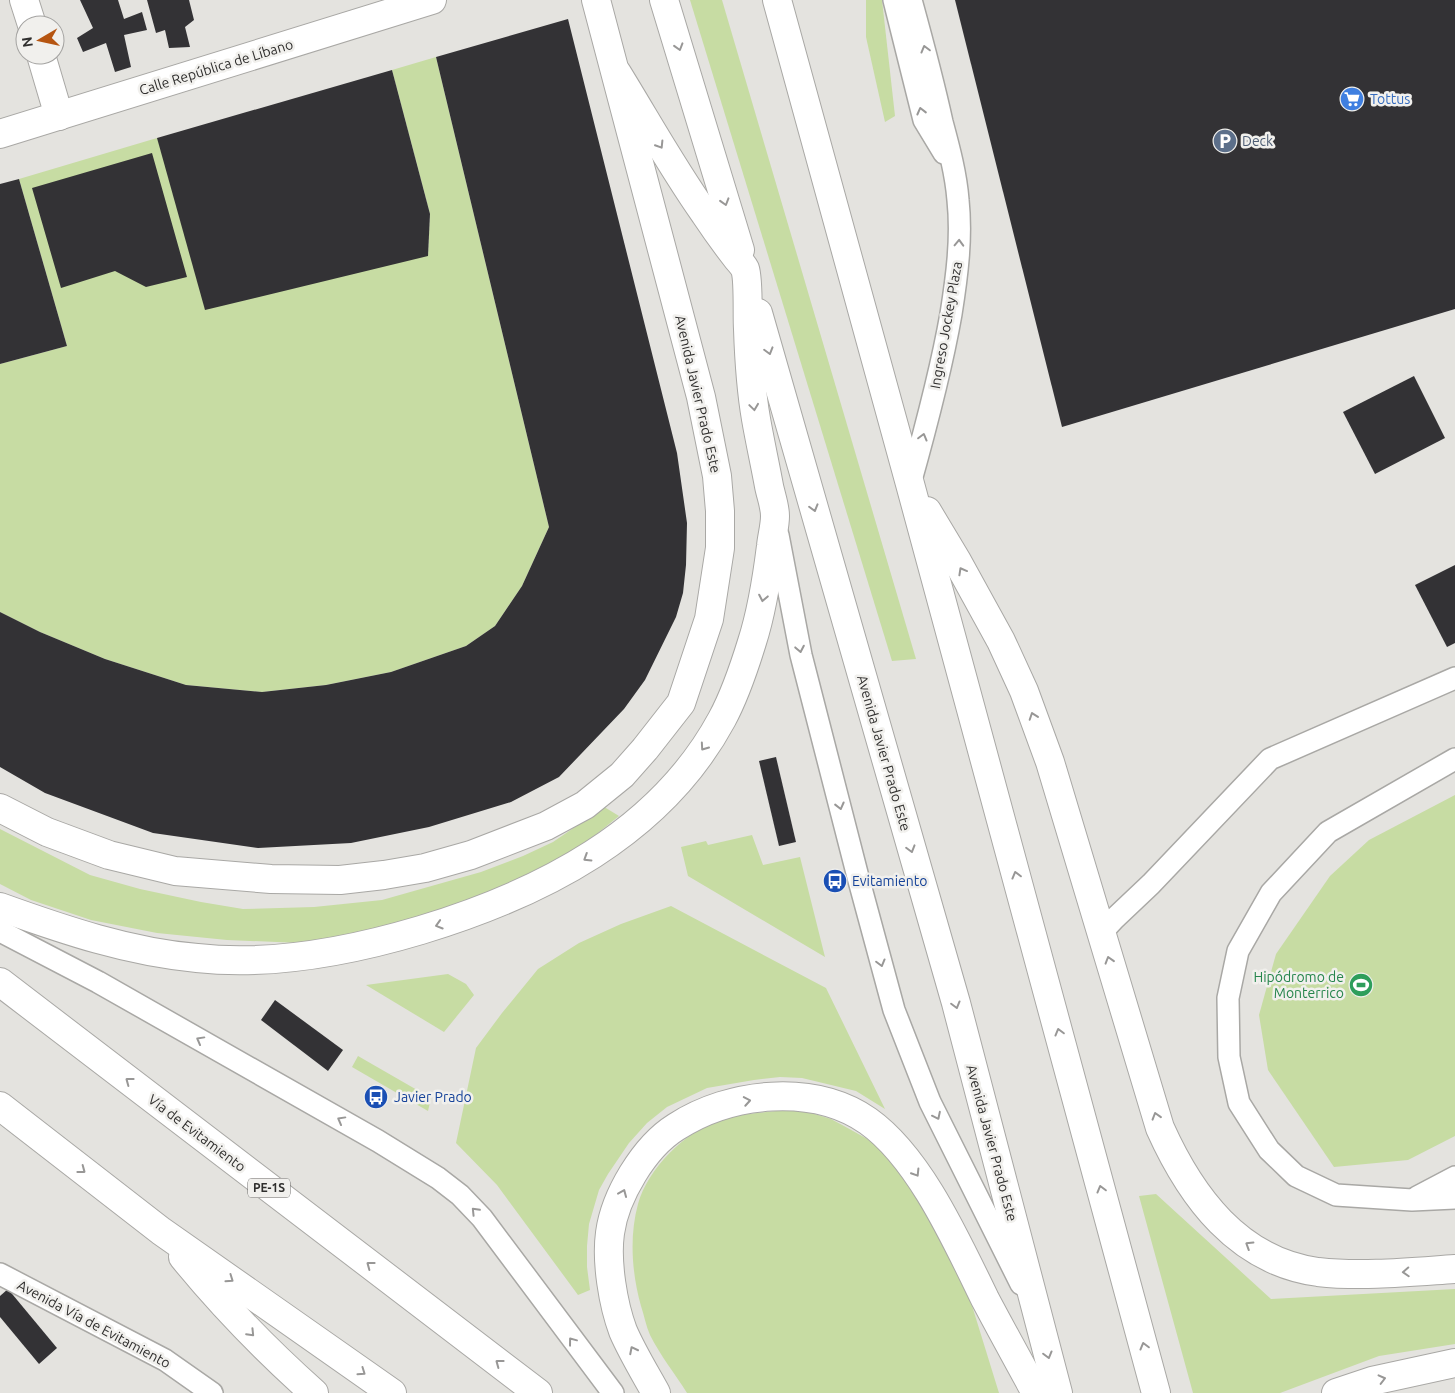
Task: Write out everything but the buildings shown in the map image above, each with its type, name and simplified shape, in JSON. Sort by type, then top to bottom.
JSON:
[{"type":"main road","points":[[24,0],[29,15]]},
{"type":"main road","name":"Calle República de Líbano","points":[[0,134],[432,0]]},
{"type":"main road","name":"Avenida Javier Prado Este","points":[[0,808],[47,832],[109,855],[175,871],[271,879],[340,880],[384,876],[425,868],[471,855],[546,826],[585,805],[622,775],[681,703],[709,619],[720,548],[717,476],[701,397],[617,73],[596,0]]},
{"type":"main road","name":"Avenida Javier Prado Este","points":[[664,0],[746,271],[956,1003],[1058,1393]]},
{"type":"main road","points":[[777,0],[1156,1393]]},
{"type":"main road","points":[[44,65],[59,116]]},
{"type":"main road","points":[[0,907],[58,928],[137,949],[198,959],[275,958],[331,951],[389,940],[486,908],[549,880],[605,847],[633,827],[653,808],[683,776],[704,748],[723,718],[743,670],[759,622],[768,576],[775,515],[756,420],[750,375],[746,271],[703,212],[617,73]]},
{"type":"main road","points":[[910,484],[957,561],[1001,641],[1024,691],[1050,762],[1160,1128],[1172,1156],[1189,1183],[1223,1226],[1267,1256],[1292,1266],[1318,1272],[1374,1273],[1455,1269]]},
{"type":"main road","name":"Vía de Evitamiento","points":[[0,982],[538,1393]]},
{"type":"main road","points":[[656,1393],[623,1331],[612,1282],[609,1258],[610,1233],[622,1196],[639,1164],[674,1127],[724,1105],[770,1097],[811,1099],[843,1108],[867,1121],[896,1146],[933,1200],[1036,1393]]},
{"type":"main road","points":[[0,1106],[161,1231],[392,1393]]},
{"type":"main road","points":[[161,1231],[207,1286],[256,1339],[314,1393]]},
{"type":"main road","points":[[1336,1393],[1372,1381],[1455,1363]]},
{"type":"lane","points":[[894,0],[924,120],[953,166]]},
{"type":"lane","name":"Ingreso Jockey Plaza","points":[[910,484],[942,363],[954,292],[960,223],[953,166],[912,0]]},
{"type":"lane","points":[[775,515],[782,561],[801,655],[894,1010],[930,1102],[1037,1316]]},
{"type":"lane","points":[[1101,933],[1151,884],[1270,759],[1455,678]]},
{"type":"lane","points":[[1455,759],[1328,832],[1321,839],[1271,893],[1238,951],[1228,998],[1229,1057],[1239,1103],[1269,1150],[1296,1176],[1336,1195],[1412,1200],[1455,1198]]},
{"type":"lane","points":[[0,931],[106,987],[349,1124],[438,1178],[460,1195],[482,1218],[613,1393]]},
{"type":"lane","points":[[0,1125],[43,1141]]},
{"type":"lane","points":[[1412,1200],[1455,1177]]},
{"type":"lane","name":"Avenida Vía de Evitamiento","points":[[0,1274],[165,1360],[212,1393]]},
{"type":"green space","points":[[690,0],[722,0],[916,659],[892,661]]},
{"type":"green space","points":[[866,0],[882,0],[895,116],[885,122],[866,37]]},
{"type":"green space","points":[[436,57],[549,527],[522,586],[495,626],[466,646],[391,672],[326,685],[262,692],[186,685],[105,659],[40,632],[0,612],[0,364],[67,346],[19,179],[157,138],[428,256],[430,214],[392,70]]},
{"type":"green space","name":"Hipódromo de Monterrico","points":[[1455,795],[1455,1136],[1408,1160],[1334,1167],[1268,1070],[1259,1015],[1276,954],[1330,876],[1369,840]]},
{"type":"green space","points":[[601,805],[619,816],[578,849],[510,886],[445,910],[340,939],[300,943],[227,940],[157,933],[91,920],[31,900],[0,884],[0,829],[90,875],[140,889],[201,902],[243,909],[314,907],[382,900],[481,872],[523,856],[553,842],[575,827]]},
{"type":"green space","points":[[752,835],[763,865],[800,857],[825,957],[688,876],[681,847],[706,841],[708,845]]},
{"type":"green space","points":[[671,906],[826,988],[885,1109],[856,1091],[802,1078],[780,1077],[707,1088],[667,1107],[647,1123],[629,1143],[599,1190],[589,1224],[587,1246],[590,1290],[578,1295],[497,1185],[456,1143],[476,1048],[538,969],[579,943],[621,924]]},
{"type":"green space","points":[[448,974],[466,984],[474,995],[444,1032],[366,985]]},
{"type":"green space","points":[[358,1056],[431,1098],[428,1111],[352,1067]]},
{"type":"green space","points":[[785,1110],[805,1111],[831,1119],[871,1141],[909,1180],[965,1283],[999,1393],[687,1393],[650,1335],[641,1306],[635,1281],[633,1255],[633,1229],[638,1204],[650,1177],[659,1165],[681,1142],[694,1133],[720,1120]]},
{"type":"green space","points":[[1156,1194],[1271,1299],[1455,1289],[1455,1344],[1379,1356],[1280,1393],[1193,1393],[1139,1196]]},
{"type":"place","name":"Tottus","points":[[1352,99]]},
{"type":"place","name":"Deck","points":[[1225,141]]},
{"type":"place","name":"Evitamiento","points":[[835,881]]},
{"type":"place","name":"Hipódromo de Monterrico","points":[[1361,985]]},
{"type":"place","name":"Javier Prado","points":[[376,1097]]}]
